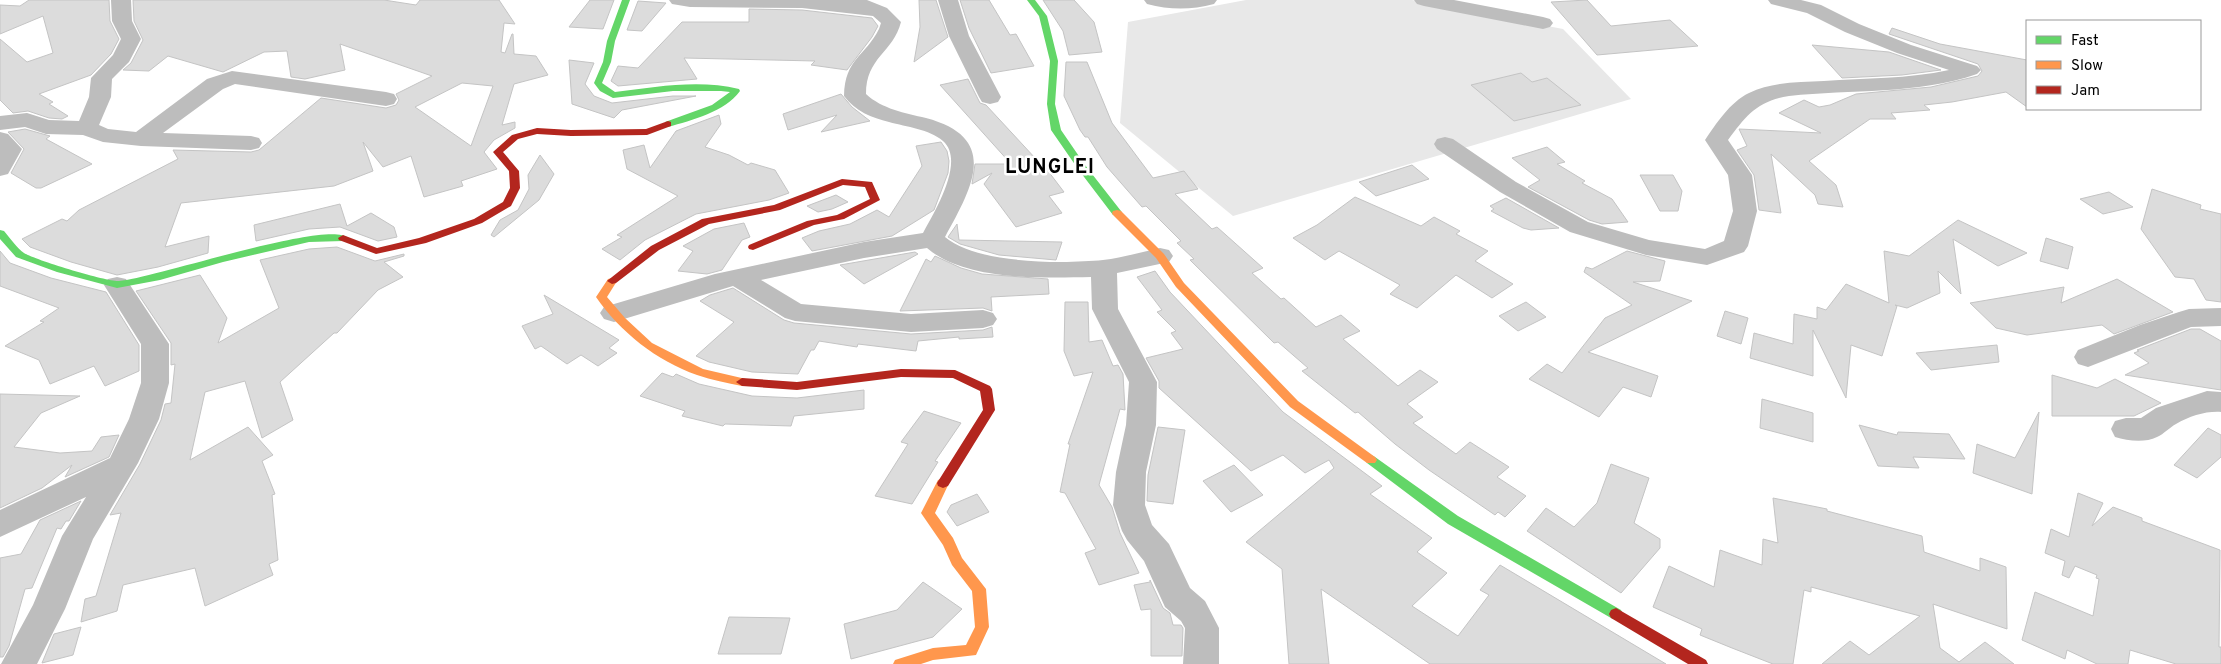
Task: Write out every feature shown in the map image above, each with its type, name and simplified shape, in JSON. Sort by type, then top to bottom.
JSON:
[{"type":"street","points":[[87,128],[100,97],[102,78],[122,58],[131,39],[122,21],[121,0]]},
{"type":"street","points":[[0,233],[20,255],[61,270],[117,285],[160,277],[220,259],[309,239],[340,238],[376,251],[422,241],[478,221],[507,204],[515,188],[514,171],[498,152],[515,136],[537,130],[571,133],[647,132],[704,111],[733,97],[736,90],[721,88],[673,88],[633,91],[612,95],[603,89],[598,83],[607,62],[611,41],[626,0]]},
{"type":"street","points":[[679,0],[709,4],[763,1],[835,3],[880,12]]},
{"type":"street","points":[[849,0],[880,12],[891,22],[890,33],[860,68],[855,82],[855,96],[863,105],[878,112],[935,128],[955,139],[964,154],[963,171],[953,200],[932,239]]},
{"type":"street","points":[[948,0],[959,36],[990,97]]},
{"type":"street","points":[[1031,0],[1043,16],[1054,61],[1051,104],[1056,130],[1120,217],[1160,256],[1180,285],[1294,404],[1453,520],[1701,664]]},
{"type":"street","points":[[1154,0],[1172,4],[1207,0]]},
{"type":"street","points":[[1424,0],[1543,23]]},
{"type":"street","points":[[1445,144],[1508,187],[1579,227],[1646,247],[1707,258],[1735,246],[1745,211],[1740,175],[1716,140],[1734,117],[1754,99],[1782,90],[1908,82],[1955,76],[1970,70],[1904,49],[1852,28],[1814,8],[1778,0]]},
{"type":"street","points":[[141,139],[215,84],[232,77],[249,78],[386,100]]},
{"type":"street","points":[[0,123],[27,120],[46,127],[87,128],[103,135],[141,139],[251,143]]},
{"type":"street","points":[[0,139],[11,149],[0,169]]},
{"type":"street","points":[[753,246],[811,223],[840,216],[875,200],[869,184],[842,182],[776,208],[706,221],[655,248],[613,280],[601,297],[614,313],[648,346],[700,372],[752,384],[797,386],[901,373],[955,374],[986,388],[990,410],[943,484],[928,513],[948,542],[956,561],[979,589],[982,627],[971,651],[933,654],[900,664]]},
{"type":"street","points":[[932,239],[938,247],[961,257],[995,264],[1040,269],[1104,268],[1160,256]]},
{"type":"street","points":[[614,313],[715,282],[864,250],[932,239]]},
{"type":"street","points":[[1104,268],[1105,309],[1143,382],[1141,425],[1131,472],[1129,505],[1138,531],[1157,553],[1177,597],[1193,611],[1202,628],[1200,664]]},
{"type":"street","points":[[737,277],[795,312],[911,323],[983,319]]},
{"type":"street","points":[[19,664],[48,609],[78,536],[121,466],[144,419],[152,392],[155,344],[117,285]]},
{"type":"street","points":[[2088,357],[2150,331],[2189,318],[2221,317]]},
{"type":"street","points":[[2126,429],[2147,428],[2166,416],[2207,401],[2221,402]]},
{"type":"street","points":[[0,524],[121,466]]},
{"type":"shaded area","points":[[1246,0],[1412,0],[1563,29],[1631,99],[1233,216],[1120,123],[1128,22]]},
{"type":"building","points":[[29,0],[109,0],[110,21],[119,39],[111,54],[91,75],[39,94],[53,102],[49,104],[68,116],[62,119],[49,118],[28,111],[13,113],[0,100],[0,39],[27,62],[53,53],[43,16],[0,34],[0,5],[20,6]]},
{"type":"building","points":[[133,0],[384,0],[416,5],[420,0],[499,0],[515,24],[504,23],[501,52],[505,53],[513,34],[514,54],[536,56],[548,75],[514,84],[502,125],[515,122],[515,128],[494,140],[484,152],[497,169],[461,181],[463,186],[424,197],[411,156],[383,167],[363,142],[373,171],[334,186],[181,203],[165,247],[209,236],[208,253],[158,267],[117,275],[71,262],[30,247],[22,239],[62,219],[67,221],[79,210],[178,159],[173,150],[251,152],[259,150],[321,98],[386,108],[396,105],[399,100],[396,94],[432,76],[340,44],[345,70],[305,79],[291,77],[287,51],[264,52],[223,72],[168,56],[149,71],[123,70],[131,63],[143,40],[134,21]],"holes":[[[462,83],[493,86],[471,146],[415,107]]]},
{"type":"building","points":[[590,0],[614,0],[603,29],[569,27]]},
{"type":"building","points":[[919,0],[936,0],[948,37],[914,62],[920,27]]},
{"type":"building","points":[[960,0],[989,0],[1010,35],[1016,34],[1034,66],[991,73],[969,28]]},
{"type":"building","points":[[1043,0],[1074,0],[1094,22],[1102,52],[1069,55],[1063,31]]},
{"type":"building","points":[[1587,0],[1611,26],[1670,20],[1698,46],[1597,55],[1551,2]]},
{"type":"building","points":[[638,1],[666,3],[642,31],[627,30]]},
{"type":"building","points":[[749,9],[802,10],[872,18],[878,26],[847,70],[811,65],[815,61],[684,58],[697,79],[618,86],[611,81],[618,66],[638,68],[682,22],[749,22]]},
{"type":"building","points":[[1892,28],[1940,44],[2026,60],[2026,106],[2006,92],[1924,105],[1930,110],[1891,113],[1896,119],[1870,119],[1809,161],[1836,185],[1843,207],[1818,204],[1815,195],[1771,154],[1781,213],[1759,210],[1754,175],[1737,150],[1747,146],[1739,129],[1821,133],[1779,113],[1804,100],[1819,107],[1830,105],[1856,94],[1931,87],[1978,76],[1982,71],[1978,64],[1889,34]]},
{"type":"building","points":[[1812,45],[1889,52],[1941,70],[1902,75],[1842,78]]},
{"type":"building","points":[[569,60],[594,63],[585,84],[594,96],[612,103],[673,96],[696,96],[622,110],[614,118],[572,104]]},
{"type":"building","points":[[1066,62],[1087,62],[1112,123],[1153,178],[1184,171],[1198,189],[1175,194],[1212,229],[1217,227],[1263,268],[1252,273],[1281,299],[1284,298],[1316,327],[1341,315],[1360,331],[1343,339],[1398,386],[1420,370],[1438,382],[1407,404],[1423,417],[1413,423],[1456,454],[1470,442],[1509,467],[1497,477],[1526,496],[1505,517],[1498,512],[1495,515],[1429,470],[1358,412],[1355,413],[1302,371],[1308,368],[1278,342],[1274,343],[1190,260],[1194,259],[1177,243],[1181,241],[1146,206],[1142,207],[1107,167],[1088,137],[1085,137],[1080,130],[1064,96]]},
{"type":"building","points":[[1521,73],[1532,82],[1547,78],[1581,105],[1514,121],[1471,85]]},
{"type":"building","points":[[968,79],[980,103],[986,105],[1036,159],[1039,159],[1064,192],[1049,196],[1062,213],[1016,227],[984,184],[992,173],[972,184],[975,164],[1011,164],[940,85]]},
{"type":"building","points":[[841,94],[852,107],[870,121],[821,132],[837,115],[788,130],[783,114]]},
{"type":"building","points":[[719,115],[721,124],[705,147],[729,155],[748,165],[751,163],[775,170],[789,193],[769,200],[696,214],[645,240],[620,260],[602,249],[622,237],[617,235],[678,196],[627,169],[623,150],[644,145],[650,168],[676,131]]},
{"type":"building","points":[[25,129],[50,136],[46,139],[92,164],[41,188],[36,188],[11,173],[24,149],[8,132]]},
{"type":"building","points":[[941,142],[947,151],[949,161],[948,173],[934,210],[892,236],[812,251],[802,238],[819,231],[850,224],[877,210],[889,217],[922,166],[916,146]]},
{"type":"building","points":[[1547,147],[1565,162],[1557,164],[1585,181],[1582,183],[1612,199],[1628,222],[1602,224],[1589,220],[1528,187],[1540,180],[1512,158]]},
{"type":"building","points":[[540,155],[554,174],[539,200],[494,237],[491,235],[500,220],[518,210],[529,189],[528,175]]},
{"type":"building","points":[[1412,165],[1429,179],[1376,196],[1359,182]]},
{"type":"building","points":[[1640,175],[1673,175],[1682,191],[1678,211],[1660,211]]},
{"type":"building","points":[[2152,189],[2201,205],[2200,209],[2221,214],[2221,302],[2206,300],[2194,279],[2175,277],[2141,229]]},
{"type":"building","points":[[2109,192],[2133,207],[2103,214],[2080,199]]},
{"type":"building","points":[[836,195],[848,202],[832,209],[818,212],[807,206]]},
{"type":"building","points":[[1355,197],[1421,226],[1434,217],[1460,231],[1456,234],[1488,251],[1475,261],[1513,284],[1492,298],[1456,275],[1417,308],[1390,294],[1400,285],[1339,251],[1325,260],[1293,238],[1317,225]]},
{"type":"building","points":[[1506,198],[1559,228],[1531,230],[1523,228],[1491,211],[1494,209],[1490,206]]},
{"type":"building","points":[[340,204],[347,226],[371,213],[394,227],[397,237],[378,241],[340,227],[309,229],[256,241],[254,225]]},
{"type":"building","points":[[1958,220],[2027,253],[1998,266],[1953,239],[1961,294],[1938,271],[1940,293],[1907,308],[1895,305],[1897,306],[1882,356],[1851,345],[1846,398],[1813,330],[1813,376],[1750,358],[1754,333],[1793,344],[1794,314],[1817,319],[1817,307],[1826,310],[1846,284],[1889,303],[1884,251],[1909,256]]},
{"type":"building","points":[[744,223],[750,237],[742,240],[722,270],[707,274],[678,271],[693,251],[683,246],[714,229]]},
{"type":"building","points":[[957,224],[959,240],[1062,242],[1056,260],[999,255],[960,244],[948,237]]},
{"type":"building","points":[[2046,238],[2073,247],[2068,269],[2040,261]]},
{"type":"building","points":[[337,247],[375,261],[404,254],[404,256],[384,262],[403,277],[378,290],[337,333],[334,333],[280,382],[293,420],[262,438],[245,381],[205,392],[190,460],[248,427],[273,455],[262,461],[275,494],[272,495],[278,560],[269,564],[273,575],[205,606],[195,568],[123,585],[117,611],[81,622],[85,599],[96,596],[121,513],[110,515],[140,464],[161,420],[165,404],[171,403],[175,364],[171,365],[171,343],[136,291],[200,275],[227,318],[218,343],[279,308],[260,260],[309,249]]},
{"type":"building","points":[[0,251],[10,263],[51,278],[106,292],[139,345],[139,371],[105,386],[94,366],[50,384],[39,360],[5,346],[44,322],[40,321],[59,308],[0,286]]},
{"type":"building","points":[[1627,251],[1665,261],[1660,281],[1633,282],[1692,301],[1588,352],[1658,376],[1651,397],[1623,387],[1599,417],[1529,379],[1547,364],[1562,373],[1605,318],[1632,305],[1584,272],[1586,267],[1592,269]]},
{"type":"building","points":[[915,252],[918,254],[864,284],[840,265]]},
{"type":"building","points":[[935,256],[961,268],[982,274],[1048,279],[1049,294],[991,297],[992,311],[983,308],[900,311],[926,259],[931,262]]},
{"type":"building","points":[[1155,271],[1170,292],[1283,412],[1382,486],[1370,494],[1432,538],[1417,552],[1447,573],[1412,606],[1458,636],[1489,595],[1480,590],[1500,565],[1666,664],[1430,664],[1321,589],[1329,664],[1289,664],[1282,569],[1246,542],[1334,468],[1329,460],[1305,473],[1283,455],[1251,471],[1159,388],[1159,381],[1146,358],[1183,349],[1171,333],[1176,331],[1157,312],[1162,310],[1137,277]]},
{"type":"building","points":[[2117,279],[2173,312],[2114,334],[2102,325],[2027,335],[1996,328],[1970,303],[2064,287],[2061,303]]},
{"type":"building","points":[[733,288],[784,320],[794,323],[911,334],[983,330],[992,327],[993,337],[959,339],[959,337],[918,341],[916,351],[858,344],[857,347],[819,341],[814,350],[811,350],[798,374],[752,372],[709,362],[696,356],[734,322],[700,301],[710,295]]},
{"type":"building","points":[[544,295],[619,340],[609,348],[617,353],[598,366],[581,355],[567,364],[541,346],[535,349],[522,326],[553,314]]},
{"type":"building","points":[[1065,302],[1088,302],[1089,342],[1102,340],[1113,366],[1118,365],[1123,374],[1125,410],[1120,409],[1099,485],[1112,507],[1120,533],[1139,573],[1099,585],[1085,553],[1096,549],[1065,493],[1060,492],[1070,444],[1068,444],[1093,372],[1074,376],[1064,351]]},
{"type":"building","points":[[1526,302],[1546,317],[1518,331],[1499,316]]},
{"type":"building","points":[[1725,311],[1748,318],[1741,344],[1717,336]]},
{"type":"building","points":[[2191,329],[2200,329],[2221,341],[2221,390],[2125,375],[2149,363],[2134,353],[2139,351],[2137,350]]},
{"type":"building","points":[[1997,345],[1999,362],[1931,370],[1916,353]]},
{"type":"building","points":[[662,373],[673,377],[676,374],[699,384],[752,396],[797,398],[864,390],[864,409],[794,416],[791,426],[725,424],[723,426],[682,416],[685,411],[640,396]]},
{"type":"building","points":[[2052,375],[2097,388],[2115,379],[2161,403],[2134,416],[2052,416]]},
{"type":"building","points":[[0,394],[80,396],[41,413],[14,447],[60,453],[92,451],[101,437],[119,435],[109,457],[65,477],[72,465],[42,488],[0,508]]},
{"type":"building","points":[[1762,399],[1813,413],[1813,442],[1760,428]]},
{"type":"building","points":[[924,411],[961,423],[935,461],[938,462],[912,504],[875,496],[908,444],[901,442]]},
{"type":"building","points":[[2039,412],[2032,494],[1973,473],[1977,444],[2015,458]]},
{"type":"building","points":[[1859,425],[1897,435],[1898,432],[1949,434],[1965,459],[1913,457],[1919,468],[1878,466]]},
{"type":"building","points":[[1158,427],[1185,430],[1173,504],[1147,501],[1148,475]]},
{"type":"building","points":[[2208,428],[2221,435],[2221,457],[2197,478],[2174,465]]},
{"type":"building","points":[[1611,464],[1649,478],[1634,523],[1660,539],[1660,548],[1621,593],[1527,531],[1546,508],[1574,527],[1597,503]]},
{"type":"building","points":[[1234,465],[1263,495],[1231,512],[1203,481]]},
{"type":"building","points":[[2078,493],[2103,503],[2092,526],[2113,507],[2142,518],[2142,521],[2220,550],[2219,647],[2221,647],[2221,664],[2176,664],[2130,650],[2128,664],[2097,664],[2067,650],[2065,659],[2022,640],[2035,592],[2093,616],[2099,579],[2096,578],[2097,575],[2075,566],[2069,578],[2062,575],[2065,561],[2045,553],[2051,529],[2069,537]]},
{"type":"building","points":[[977,494],[989,512],[957,526],[947,512],[951,505]]},
{"type":"building","points":[[1773,498],[1827,509],[1827,511],[1922,536],[1924,552],[1980,571],[1980,558],[2006,567],[2007,629],[1933,604],[1940,648],[1959,662],[1985,642],[2014,664],[1822,664],[1850,641],[1869,655],[1920,616],[1811,587],[1811,592],[1804,590],[1793,664],[1773,664],[1700,635],[1702,629],[1653,607],[1669,566],[1714,587],[1720,550],[1762,565],[1763,539],[1778,543]]},
{"type":"building","points":[[81,501],[69,521],[66,521],[61,529],[57,528],[32,588],[25,589],[9,646],[3,657],[0,657],[0,558],[21,554],[40,520]]},
{"type":"building","points":[[1150,580],[1163,608],[1170,613],[1173,625],[1181,625],[1183,628],[1182,656],[1151,656],[1151,609],[1141,610],[1134,585],[1150,582]]},
{"type":"building","points":[[923,582],[962,609],[933,637],[851,659],[844,624],[897,610]]},
{"type":"building","points":[[729,617],[790,618],[781,654],[718,654]]},
{"type":"building","points":[[81,627],[73,655],[42,663],[54,634]]},
{"type":"traffic: fast","points":[[626,0],[611,41],[607,62],[598,83],[603,89],[613,95],[673,88],[721,88],[736,91],[724,102],[668,124]]},
{"type":"traffic: fast","points":[[1031,0],[1043,16],[1054,61],[1051,104],[1056,130],[1081,167],[1117,213]]},
{"type":"traffic: fast","points":[[0,233],[20,255],[61,270],[117,285],[160,277],[221,259],[309,239],[343,238]]},
{"type":"traffic: fast","points":[[1371,460],[1453,520],[1616,614]]},
{"type":"traffic: slow","points":[[1117,213],[1160,256],[1180,285],[1294,404],[1371,460]]},
{"type":"traffic: slow","points":[[612,281],[601,297],[621,321],[648,346],[700,372],[742,382]]},
{"type":"traffic: slow","points":[[900,664],[933,654],[971,651],[982,627],[979,589],[957,561],[948,542],[928,513],[943,483]]},
{"type":"traffic: jam","points":[[343,238],[376,251],[422,241],[478,221],[507,204],[515,188],[514,171],[498,152],[515,137],[537,131],[571,133],[647,132],[668,124]]},
{"type":"traffic: jam","points":[[612,281],[655,248],[706,221],[776,208],[842,182],[869,184],[875,200],[840,217],[811,223],[753,247]]},
{"type":"traffic: jam","points":[[742,382],[797,386],[901,373],[955,374],[986,389],[989,410],[943,483]]},
{"type":"traffic: jam","points":[[1616,614],[1701,664]]},
{"type":"district","name":"LUNGLEI","points":[[1050,166]]}]
